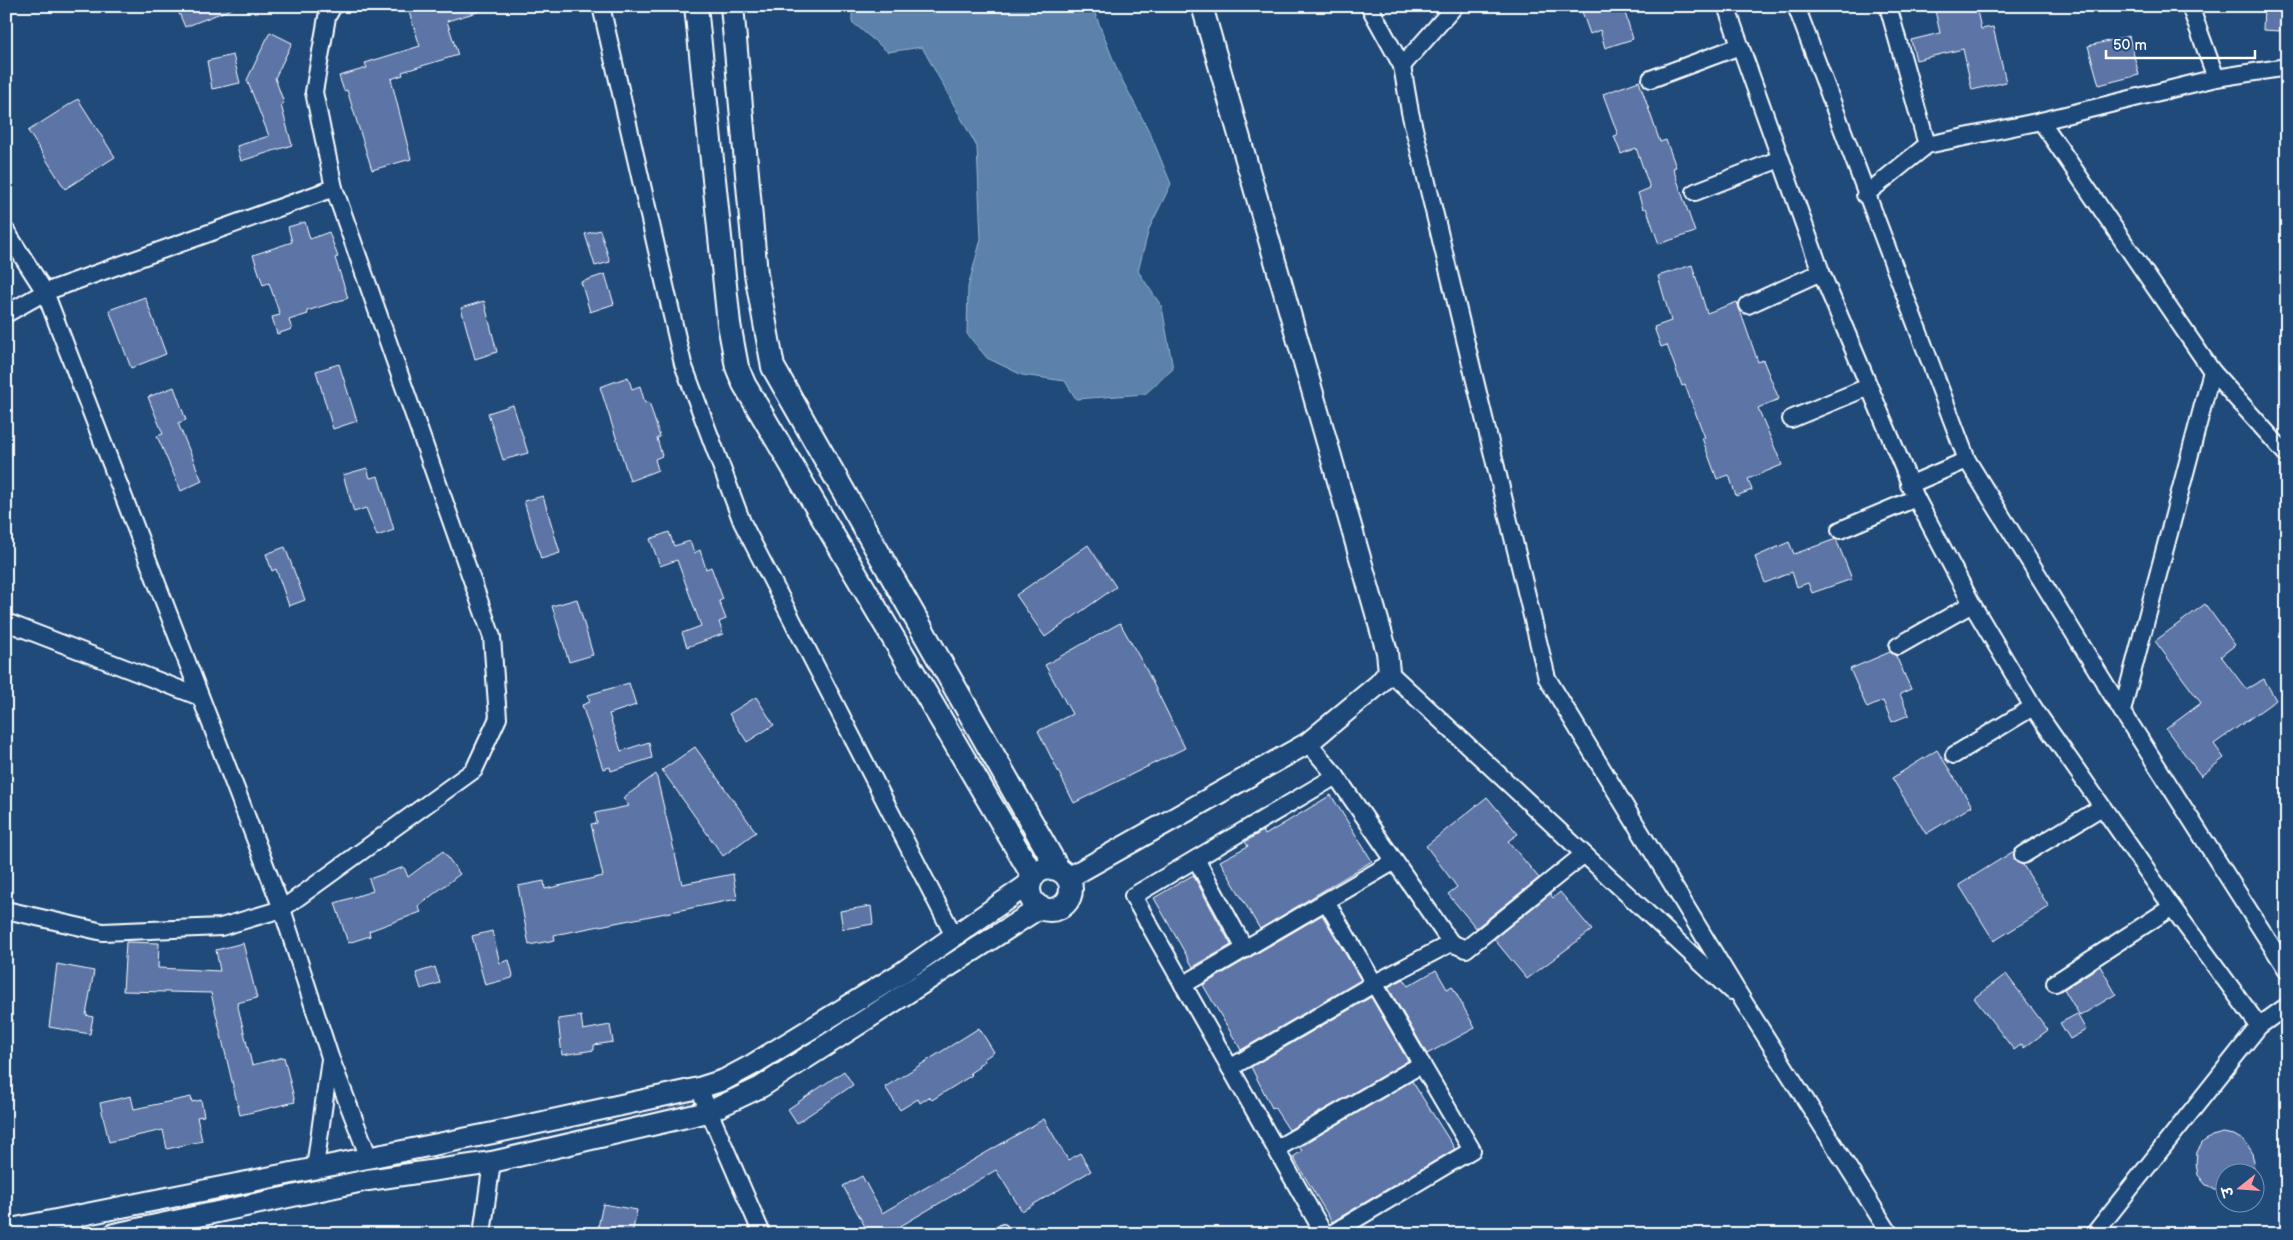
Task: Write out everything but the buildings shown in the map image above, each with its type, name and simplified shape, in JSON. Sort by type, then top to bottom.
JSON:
[{"type":"main road","points":[[696,6],[729,324],[737,367],[744,384],[1032,880],[1031,897],[1041,907],[1053,910],[1065,903],[1071,891],[1063,873],[773,367],[756,274],[732,6]]},
{"type":"main road","points":[[1032,880],[1044,868],[1063,873]]},
{"type":"street","points":[[6,910],[104,932],[221,927],[282,909],[474,770],[498,718],[492,637],[334,188],[314,92],[327,17],[333,6]]},
{"type":"street","points":[[601,6],[683,364],[742,522],[954,936]]},
{"type":"street","points":[[1202,6],[1384,643],[1389,672],[1583,855],[1746,1004]]},
{"type":"street","points":[[1370,6],[1402,66],[1412,121],[1547,678],[1746,1004],[1890,1234]]},
{"type":"street","points":[[1402,66],[1455,6]]},
{"type":"street","points":[[1726,6],[1821,272],[1912,491],[1972,604],[2033,707],[2172,906],[2259,1026]]},
{"type":"street","points":[[1796,6],[1967,460],[2122,712],[2287,970]]},
{"type":"street","points":[[1888,6],[1927,145]]},
{"type":"street","points":[[2190,6],[2216,78]]},
{"type":"street","points":[[1651,79],[1740,46]]},
{"type":"street","points":[[1866,195],[1927,145],[2041,121],[2216,78],[2287,67]]},
{"type":"street","points":[[2041,121],[2212,371],[2287,455]]},
{"type":"street","points":[[1695,192],[1780,159]]},
{"type":"street","points":[[6,314],[45,292],[334,188]]},
{"type":"street","points":[[6,230],[45,292],[282,909],[330,1056],[369,1158]]},
{"type":"street","points":[[1748,305],[1821,272]]},
{"type":"street","points":[[2122,712],[2212,371]]},
{"type":"street","points":[[1791,420],[1868,387]]},
{"type":"street","points":[[1840,530],[1967,460]]},
{"type":"street","points":[[1898,646],[1972,604]]},
{"type":"street","points":[[6,622],[200,697]]},
{"type":"street","points":[[1063,873],[1308,743],[1379,684],[1389,672]]},
{"type":"street","points":[[1954,756],[2033,707]]},
{"type":"street","points":[[1308,743],[1336,776],[1393,862],[1451,943],[1466,949],[1583,855]]},
{"type":"street","points":[[1324,1234],[1133,896],[1336,776]]},
{"type":"street","points":[[2023,854],[2102,807]]},
{"type":"street","points":[[1196,859],[1245,949]]},
{"type":"street","points":[[1183,985],[1327,903],[1393,862]]},
{"type":"street","points":[[6,1230],[74,1225],[315,1168],[699,1088],[724,1080],[752,1065],[900,974],[1032,880]]},
{"type":"street","points":[[1327,903],[1472,1150],[1330,1234]]},
{"type":"street","points":[[2055,983],[2172,906]]},
{"type":"street","points":[[114,1234],[368,1180],[492,1162],[708,1112],[761,1087],[1041,907]]},
{"type":"street","points":[[1230,1068],[1374,984],[1451,943]]},
{"type":"street","points":[[2094,1234],[2259,1026],[2287,1006]]},
{"type":"street","points":[[315,1168],[330,1056]]},
{"type":"street","points":[[1276,1149],[1422,1064]]},
{"type":"street","points":[[699,1088],[762,1234]]},
{"type":"street","points":[[482,1234],[492,1162]]},
{"type":"lane","points":[[992,1234],[1003,1228]]},
{"type":"water","points":[[852,6],[1092,6],[1118,72],[1150,133],[1171,184],[1149,229],[1138,271],[1162,307],[1173,369],[1145,394],[1076,399],[1065,381],[1022,375],[987,358],[967,334],[968,287],[981,239],[977,147],[922,47],[888,52],[852,22]]}]
